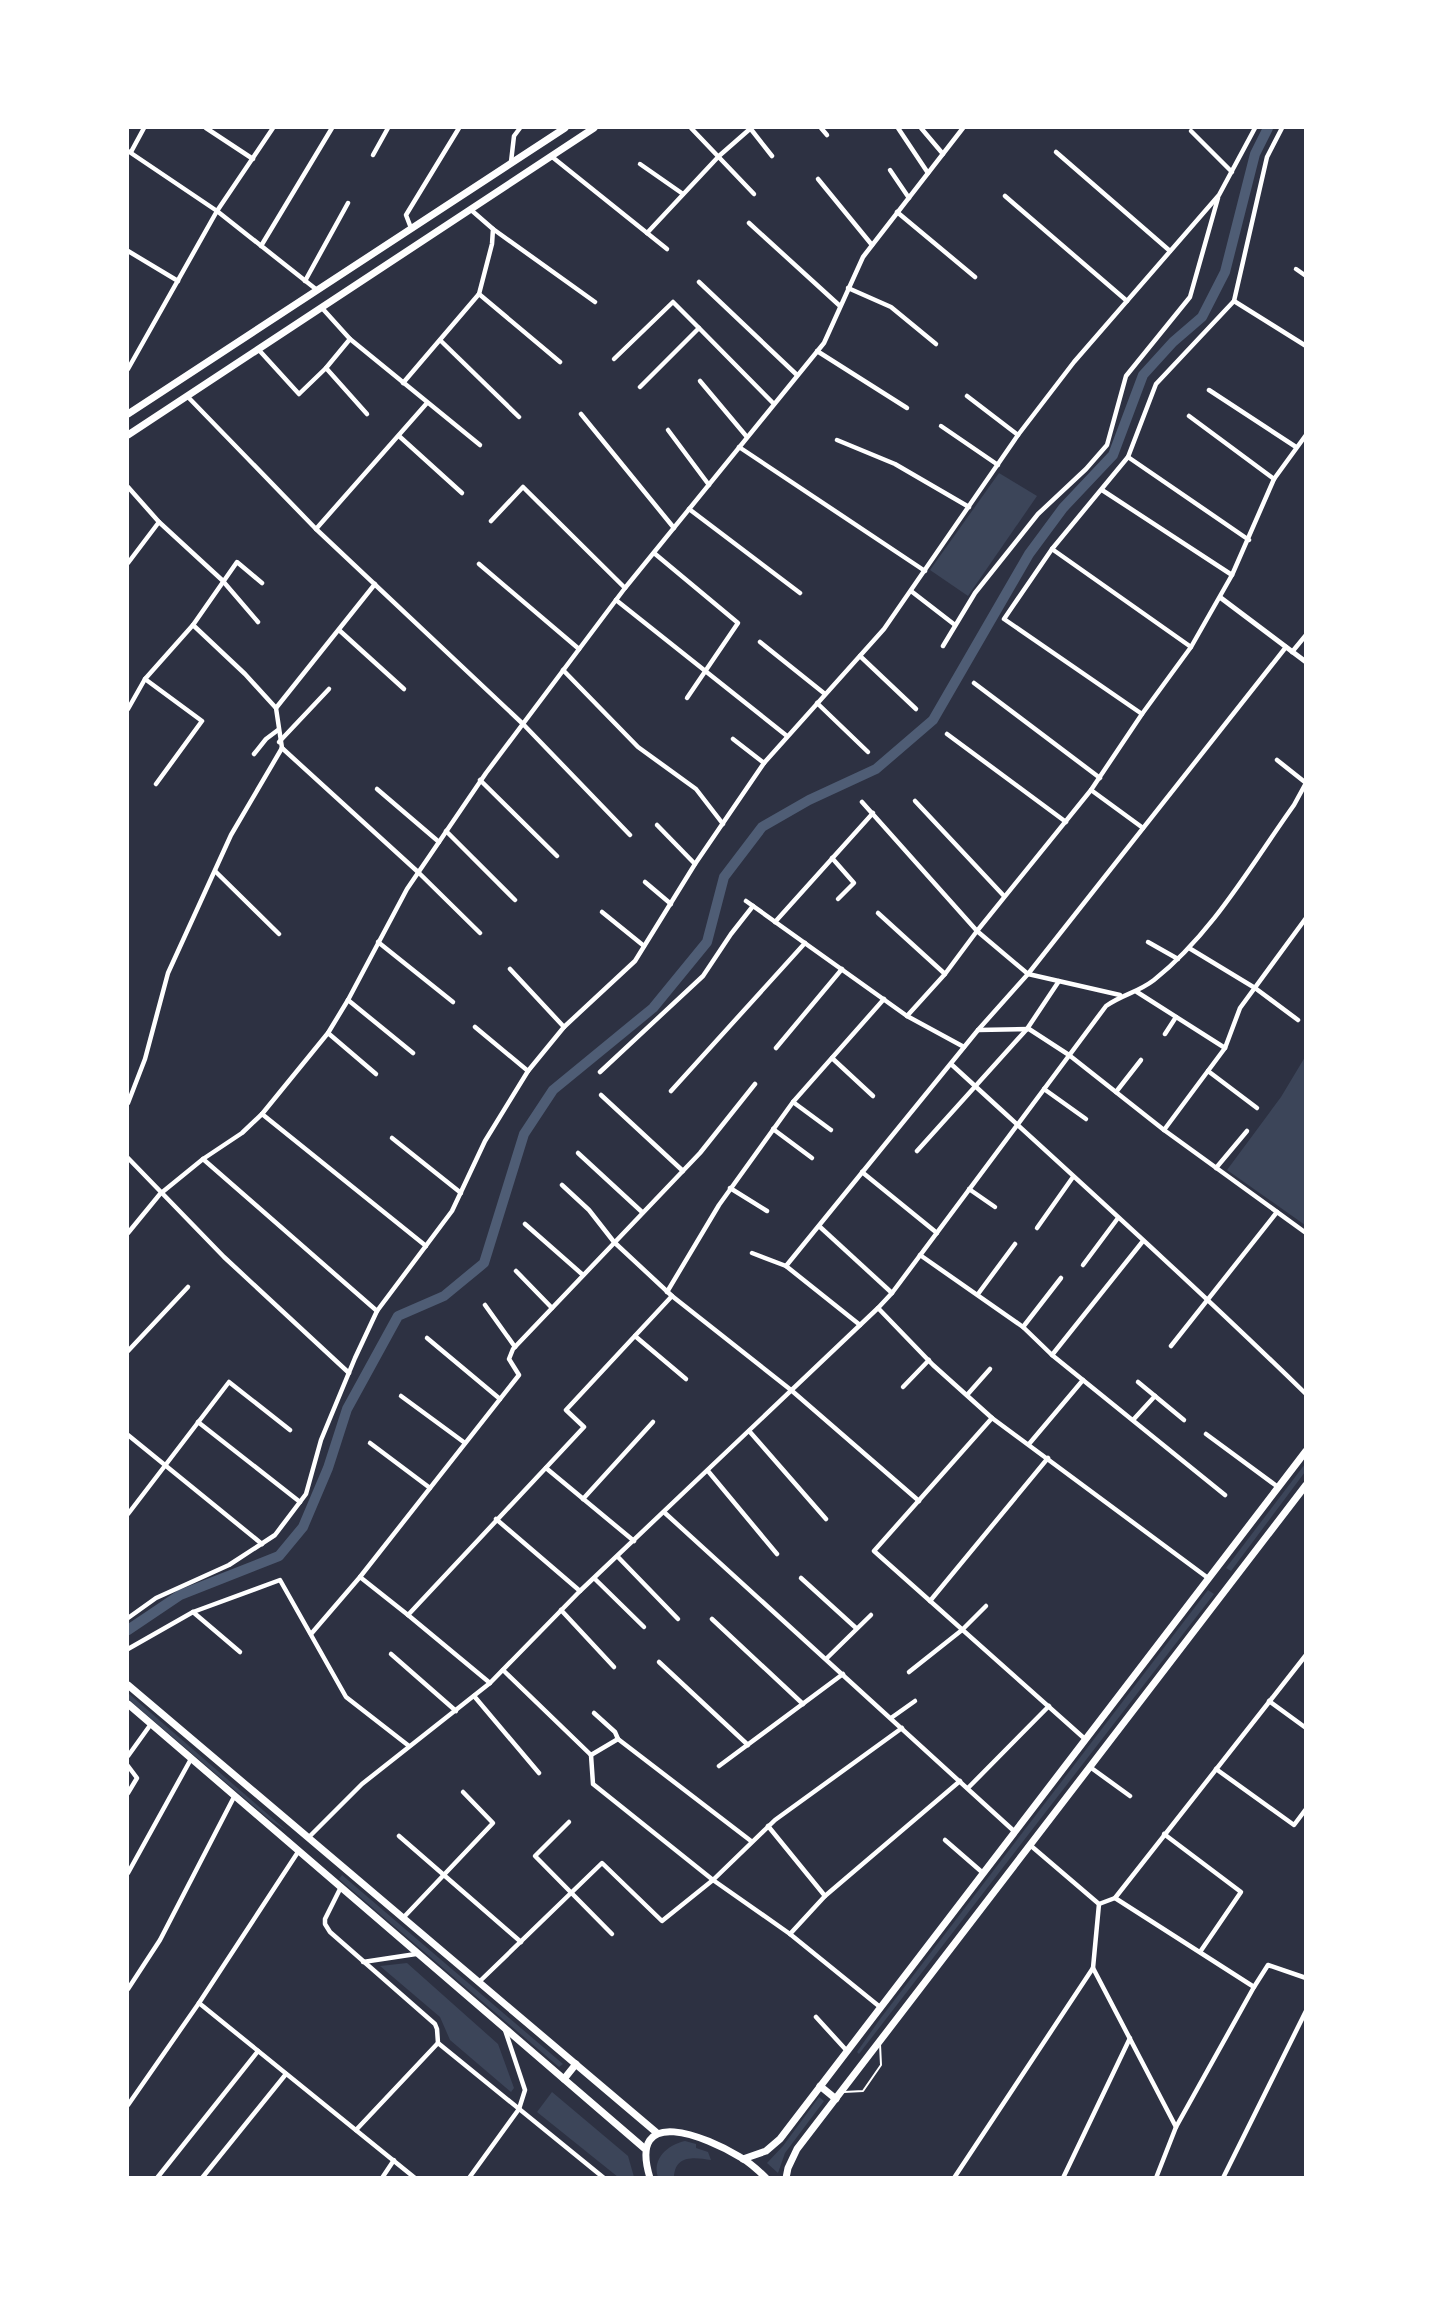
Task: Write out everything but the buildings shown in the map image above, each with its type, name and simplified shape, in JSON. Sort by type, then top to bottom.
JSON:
[{"type":"main road","points":[[128,414],[565,128]]},
{"type":"main road","points":[[128,435],[594,128]]},
{"type":"main road","points":[[743,2159],[766,2151],[780,2139],[1305,1451]]},
{"type":"main road","points":[[786,2178],[797,2149],[1305,1485]]},
{"type":"main road","points":[[128,1686],[657,2133]]},
{"type":"main road","points":[[128,1704],[340,1889],[645,2148]]},
{"type":"main road","points":[[151,1724],[160,1713]]},
{"type":"main road","points":[[564,2079],[576,2064]]},
{"type":"main road","points":[[820,2086],[836,2099]]},
{"type":"main road","points":[[650,2178],[645,2160],[645,2148],[649,2139],[657,2133],[673,2130],[711,2141],[743,2159],[765,2178]]},
{"type":"street","points":[[144,128],[129,151],[217,211],[317,290]]},
{"type":"street","points":[[206,128],[253,159]]},
{"type":"street","points":[[128,369],[217,211],[273,128]]},
{"type":"street","points":[[261,246],[332,128]]},
{"type":"street","points":[[373,155],[388,128]]},
{"type":"street","points":[[411,228],[406,214],[459,128]]},
{"type":"street","points":[[511,162],[514,136],[520,128]]},
{"type":"street","points":[[691,128],[754,194]]},
{"type":"street","points":[[647,233],[719,156],[751,128],[772,156]]},
{"type":"street","points":[[820,128],[827,135]]},
{"type":"street","points":[[898,128],[928,173]]},
{"type":"street","points":[[921,128],[943,154]]},
{"type":"street","points":[[128,1233],[160,1194],[203,1159],[242,1132],[262,1114],[328,1033],[406,889],[480,780],[616,600],[824,343],[863,256],[961,128]]},
{"type":"street","points":[[128,1618],[156,1598],[229,1565],[262,1544],[275,1535],[300,1502],[306,1494],[321,1440],[377,1311],[453,1211],[485,1140],[528,1071],[564,1027],[634,960],[695,864],[764,763],[884,629],[1018,435],[1074,362],[1219,195],[1255,128]]},
{"type":"street","points":[[1142,714],[1004,619],[1052,549],[1128,457],[1156,384],[1234,301],[1267,157],[1282,128]]},
{"type":"street","points":[[1191,131],[1232,172]]},
{"type":"street","points":[[1056,152],[1170,251]]},
{"type":"street","points":[[551,156],[666,249]]},
{"type":"street","points":[[640,164],[683,194]]},
{"type":"street","points":[[890,170],[909,198]]},
{"type":"street","points":[[818,179],[872,245]]},
{"type":"street","points":[[943,646],[975,594],[1038,514],[1086,469],[1107,445],[1126,376],[1190,297],[1219,195]]},
{"type":"street","points":[[1005,196],[1127,302]]},
{"type":"street","points":[[305,281],[348,203]]},
{"type":"street","points":[[470,209],[493,230],[595,302]]},
{"type":"street","points":[[897,212],[975,277]]},
{"type":"street","points":[[749,223],[840,306]]},
{"type":"street","points":[[403,383],[479,294],[492,244],[493,230]]},
{"type":"street","points":[[128,251],[178,281]]},
{"type":"street","points":[[1296,269],[1305,276]]},
{"type":"street","points":[[699,282],[797,375]]},
{"type":"street","points":[[848,288],[891,307],[936,344]]},
{"type":"street","points":[[479,294],[560,362]]},
{"type":"street","points":[[1234,301],[1305,346]]},
{"type":"street","points":[[614,359],[673,303],[774,404]]},
{"type":"street","points":[[322,308],[350,339],[480,445]]},
{"type":"street","points":[[640,387],[699,328]]},
{"type":"street","points":[[258,349],[299,394],[326,368],[350,339]]},
{"type":"street","points":[[441,341],[519,417]]},
{"type":"street","points":[[817,351],[907,408]]},
{"type":"street","points":[[326,368],[367,414]]},
{"type":"street","points":[[700,381],[747,437]]},
{"type":"street","points":[[1209,390],[1296,447]]},
{"type":"street","points":[[188,396],[316,529],[523,724],[630,835]]},
{"type":"street","points":[[967,396],[1018,435]]},
{"type":"street","points":[[316,529],[427,403]]},
{"type":"street","points":[[580,414],[674,528]]},
{"type":"street","points":[[1189,416],[1274,479]]},
{"type":"street","points":[[941,426],[998,465]]},
{"type":"street","points":[[668,430],[709,485]]},
{"type":"street","points":[[907,1016],[945,974],[1004,896],[1091,790],[1191,646],[1221,598],[1249,540],[1274,479],[1305,435]]},
{"type":"street","points":[[399,436],[462,494]]},
{"type":"street","points":[[837,440],[895,464],[969,507]]},
{"type":"street","points":[[739,447],[925,571]]},
{"type":"street","points":[[1128,457],[1249,540]]},
{"type":"street","points":[[128,487],[159,522],[222,580],[258,622]]},
{"type":"street","points":[[491,521],[523,487],[626,588]]},
{"type":"street","points":[[1102,490],[1232,575]]},
{"type":"street","points":[[689,509],[800,592]]},
{"type":"street","points":[[128,563],[159,522]]},
{"type":"street","points":[[1052,549],[1191,646]]},
{"type":"street","points":[[654,553],[738,623],[687,698]]},
{"type":"street","points":[[128,709],[145,679],[193,625],[222,580],[237,562],[262,583]]},
{"type":"street","points":[[479,564],[579,649]]},
{"type":"street","points":[[276,708],[375,584]]},
{"type":"street","points":[[911,591],[955,625]]},
{"type":"street","points":[[1221,598],[1305,662]]},
{"type":"street","points":[[616,600],[787,736]]},
{"type":"street","points":[[193,625],[245,674],[276,708],[279,742],[282,748],[418,872],[480,933]]},
{"type":"street","points":[[339,630],[404,689]]},
{"type":"street","points":[[1292,652],[1305,636]]},
{"type":"street","points":[[760,642],[825,694]]},
{"type":"street","points":[[786,1266],[978,1030],[1028,974],[1286,647]]},
{"type":"street","points":[[860,656],[916,709]]},
{"type":"street","points":[[563,670],[638,747],[696,789],[723,824]]},
{"type":"street","points":[[145,679],[202,720],[156,784]]},
{"type":"street","points":[[974,683],[1100,778]]},
{"type":"street","points":[[279,742],[329,688]]},
{"type":"street","points":[[817,703],[868,752]]},
{"type":"street","points":[[254,754],[266,739],[278,730]]},
{"type":"street","points":[[947,734],[1066,822]]},
{"type":"street","points":[[733,739],[764,763]]},
{"type":"street","points":[[128,1103],[145,1059],[168,973],[231,835],[282,748]]},
{"type":"street","points":[[862,802],[977,931],[1028,974],[1120,995],[1137,992],[1178,959],[1203,934],[1294,805],[1305,783],[1277,760]]},
{"type":"street","points":[[480,780],[557,856]]},
{"type":"street","points":[[377,789],[439,842]]},
{"type":"street","points":[[1091,790],[1143,828]]},
{"type":"street","points":[[915,801],[1004,896]]},
{"type":"street","points":[[775,922],[873,813]]},
{"type":"street","points":[[657,825],[695,864]]},
{"type":"street","points":[[446,831],[515,900]]},
{"type":"street","points":[[832,858],[854,883],[838,900]]},
{"type":"street","points":[[216,872],[279,934]]},
{"type":"street","points":[[645,882],[671,904]]},
{"type":"street","points":[[746,901],[907,1016],[964,1047]]},
{"type":"street","points":[[600,1072],[703,976],[753,906]]},
{"type":"street","points":[[602,912],[644,946]]},
{"type":"street","points":[[878,913],[945,974]]},
{"type":"street","points":[[1164,1130],[1226,1048],[1240,1008],[1305,918]]},
{"type":"street","points":[[1299,927],[1305,932]]},
{"type":"street","points":[[378,942],[453,1002]]},
{"type":"street","points":[[1148,942],[1178,959]]},
{"type":"street","points":[[671,1091],[805,943]]},
{"type":"street","points":[[1189,948],[1255,988],[1298,1020]]},
{"type":"street","points":[[510,969],[564,1027]]},
{"type":"street","points":[[776,1048],[842,969]]},
{"type":"street","points":[[917,1151],[1027,1029],[1059,981]]},
{"type":"street","points":[[1137,992],[1226,1048]]},
{"type":"street","points":[[308,1838],[362,1784],[490,1683],[580,1591],[665,1513],[878,1308],[892,1293],[1106,1006],[1120,995]]},
{"type":"street","points":[[348,999],[413,1053]]},
{"type":"street","points":[[408,1615],[584,1427],[566,1410],[670,1294],[730,1188],[793,1102],[884,999]]},
{"type":"street","points":[[1165,1034],[1176,1017]]},
{"type":"street","points":[[475,1026],[528,1071]]},
{"type":"street","points":[[978,1030],[1027,1029],[1069,1055],[1164,1130],[1305,1233]]},
{"type":"street","points":[[328,1033],[376,1074]]},
{"type":"street","points":[[832,1058],[873,1096]]},
{"type":"street","points":[[1116,1092],[1142,1060]]},
{"type":"street","points":[[951,1064],[1209,1299],[1305,1394]]},
{"type":"street","points":[[1208,1071],[1257,1108]]},
{"type":"street","points":[[311,1634],[360,1578],[519,1375],[509,1359],[509,1354],[700,1153],[755,1084]]},
{"type":"street","points":[[1044,1089],[1086,1119]]},
{"type":"street","points":[[601,1095],[683,1171]]},
{"type":"street","points":[[793,1102],[831,1130]]},
{"type":"street","points":[[262,1114],[426,1246]]},
{"type":"street","points":[[773,1129],[812,1158]]},
{"type":"street","points":[[1216,1168],[1247,1131]]},
{"type":"street","points":[[392,1138],[461,1193]]},
{"type":"street","points":[[578,1153],[642,1212]]},
{"type":"street","points":[[128,1158],[160,1194],[224,1257],[349,1373]]},
{"type":"street","points":[[203,1159],[377,1311]]},
{"type":"street","points":[[862,1172],[937,1233]]},
{"type":"street","points":[[1037,1228],[1073,1177]]},
{"type":"street","points":[[562,1185],[589,1210],[614,1242],[670,1294],[791,1390],[919,1501]]},
{"type":"street","points":[[730,1188],[767,1210]]},
{"type":"street","points":[[969,1189],[995,1208]]},
{"type":"street","points":[[1171,1346],[1277,1212]]},
{"type":"street","points":[[1083,1265],[1118,1218]]},
{"type":"street","points":[[525,1224],[583,1275]]},
{"type":"street","points":[[819,1226],[892,1293]]},
{"type":"street","points":[[1052,1355],[1143,1241]]},
{"type":"street","points":[[978,1294],[1015,1244]]},
{"type":"street","points":[[752,1253],[786,1266],[860,1325]]},
{"type":"street","points":[[920,1255],[1023,1327],[1052,1355],[1225,1495]]},
{"type":"street","points":[[516,1271],[552,1308]]},
{"type":"street","points":[[1023,1327],[1061,1278]]},
{"type":"street","points":[[128,1352],[188,1287]]},
{"type":"street","points":[[485,1305],[515,1347]]},
{"type":"street","points":[[878,1308],[931,1363],[992,1418],[1208,1578]]},
{"type":"street","points":[[634,1336],[686,1379]]},
{"type":"street","points":[[427,1338],[500,1399]]},
{"type":"street","points":[[903,1388],[931,1363]]},
{"type":"street","points":[[967,1395],[990,1369]]},
{"type":"street","points":[[1029,1444],[1083,1380]]},
{"type":"street","points":[[128,1514],[229,1382],[290,1430]]},
{"type":"street","points":[[1138,1382],[1184,1420]]},
{"type":"street","points":[[401,1396],[465,1443]]},
{"type":"street","points":[[1133,1420],[1155,1396]]},
{"type":"street","points":[[992,1418],[874,1551],[1086,1739]]},
{"type":"street","points":[[198,1422],[300,1502]]},
{"type":"street","points":[[584,1499],[653,1422]]},
{"type":"street","points":[[750,1432],[826,1519]]},
{"type":"street","points":[[1206,1434],[1278,1487]]},
{"type":"street","points":[[128,1435],[164,1467],[262,1544]]},
{"type":"street","points":[[370,1443],[430,1488]]},
{"type":"street","points":[[930,1601],[1048,1458]]},
{"type":"street","points":[[546,1468],[634,1541]]},
{"type":"street","points":[[708,1471],[777,1554]]},
{"type":"street","points":[[665,1513],[1015,1832]]},
{"type":"street","points":[[496,1519],[580,1591]]},
{"type":"street","points":[[618,1557],[678,1619]]},
{"type":"street","points":[[360,1578],[490,1683]]},
{"type":"street","points":[[801,1578],[856,1628]]},
{"type":"street","points":[[595,1579],[644,1627]]},
{"type":"street","points":[[128,1649],[193,1612],[280,1580],[345,1697],[409,1746]]},
{"type":"street","points":[[909,1671],[962,1630],[986,1606]]},
{"type":"street","points":[[561,1610],[614,1667]]},
{"type":"street","points":[[193,1612],[240,1652]]},
{"type":"street","points":[[826,1659],[871,1615]]},
{"type":"street","points":[[712,1619],[803,1704]]},
{"type":"street","points":[[391,1654],[456,1711]]},
{"type":"street","points":[[1099,1904],[1115,1898],[1305,1655]]},
{"type":"street","points":[[659,1662],[748,1745]]},
{"type":"street","points":[[503,1670],[591,1755],[593,1784],[713,1880],[790,1934],[880,2007]]},
{"type":"street","points":[[719,1767],[843,1674]]},
{"type":"street","points":[[474,1696],[539,1773]]},
{"type":"street","points":[[891,1718],[915,1701]]},
{"type":"street","points":[[1269,1701],[1305,1728]]},
{"type":"street","points":[[968,1788],[1049,1706]]},
{"type":"street","points":[[594,1713],[615,1732],[618,1739],[751,1841]]},
{"type":"street","points":[[128,1756],[151,1724]]},
{"type":"street","points":[[479,1982],[602,1863],[662,1921],[713,1880],[768,1826],[902,1728]]},
{"type":"street","points":[[591,1755],[618,1739]]},
{"type":"street","points":[[128,1873],[191,1759]]},
{"type":"street","points":[[128,1767],[137,1778],[128,1793]]},
{"type":"street","points":[[1090,1767],[1130,1796]]},
{"type":"street","points":[[1216,1769],[1293,1825],[1305,1809]]},
{"type":"street","points":[[790,1934],[825,1896],[960,1781]]},
{"type":"street","points":[[403,1918],[493,1823],[463,1791]]},
{"type":"street","points":[[128,1989],[160,1940],[234,1797]]},
{"type":"street","points":[[569,1822],[534,1856],[612,1934]]},
{"type":"street","points":[[768,1826],[825,1896]]},
{"type":"street","points":[[1164,1834],[1241,1892],[1200,1952]]},
{"type":"street","points":[[399,1836],[521,1942]]},
{"type":"street","points":[[945,1840],[983,1873]]},
{"type":"street","points":[[1030,1845],[1099,1904]]},
{"type":"street","points":[[128,2105],[199,2003],[298,1852]]},
{"type":"street","points":[[340,1889],[327,1914],[325,1924],[330,1932],[438,2029],[438,2043],[356,2130]]},
{"type":"street","points":[[1115,1898],[1254,1988]]},
{"type":"street","points":[[954,2178],[1093,1968],[1099,1904]]},
{"type":"street","points":[[363,1962],[416,1954]]},
{"type":"street","points":[[1156,2178],[1176,2127],[1268,1965],[1305,1978]]},
{"type":"street","points":[[1093,1968],[1176,2127]]},
{"type":"street","points":[[199,2003],[415,2178]]},
{"type":"street","points":[[1223,2178],[1305,2011]]},
{"type":"street","points":[[816,2017],[847,2051]]},
{"type":"street","points":[[469,2178],[519,2109],[525,2090],[505,2029]]},
{"type":"street","points":[[1063,2178],[1130,2038]]},
{"type":"street","points":[[438,2043],[604,2178]]},
{"type":"street","points":[[157,2178],[258,2051]]},
{"type":"street","points":[[202,2178],[286,2073]]},
{"type":"street","points":[[382,2178],[394,2160]]},
{"type":"lane","points":[[841,2092],[863,2091],[881,2065],[879,2042]]},
{"type":"shaded area","points":[[999,473],[1037,496],[968,596],[930,570]]},
{"type":"shaded area","points":[[1305,1057],[1305,1225],[1227,1170],[1281,1097]]},
{"type":"shaded area","points":[[1305,1464],[1305,1472],[1231,1571],[1226,1568]]},
{"type":"shaded area","points":[[1208,1590],[1214,1594],[859,2054],[857,2052],[880,2019]]},
{"type":"shaded area","points":[[128,1693],[287,1831],[270,1820],[128,1699]]},
{"type":"shaded area","points":[[342,1875],[563,2064],[559,2067],[339,1879]]},
{"type":"shaded area","points":[[407,1963],[498,2044],[514,2088],[511,2092],[450,2040],[440,2017],[380,1966]]},
{"type":"shaded area","points":[[552,2092],[628,2156],[634,2177],[618,2177],[537,2112]]},
{"type":"shaded area","points":[[819,2097],[824,2101],[785,2153],[778,2173],[767,2163],[783,2146]]},
{"type":"shaded area","points":[[685,2141],[696,2144],[696,2148],[708,2152],[711,2160],[686,2159],[678,2165],[674,2177],[658,2177],[657,2164],[662,2154],[672,2146]]},
{"type":"waterway","points":[[128,1630],[180,1595],[279,1556],[303,1527],[328,1468],[347,1409],[398,1316],[444,1296],[484,1263],[524,1134],[553,1090],[653,1008],[707,942],[724,877],[762,827],[809,800],[876,769],[933,720],[1029,554],[1063,508],[1113,455],[1143,375],[1173,342],[1202,317],[1225,272],[1255,154],[1268,128]]}]
